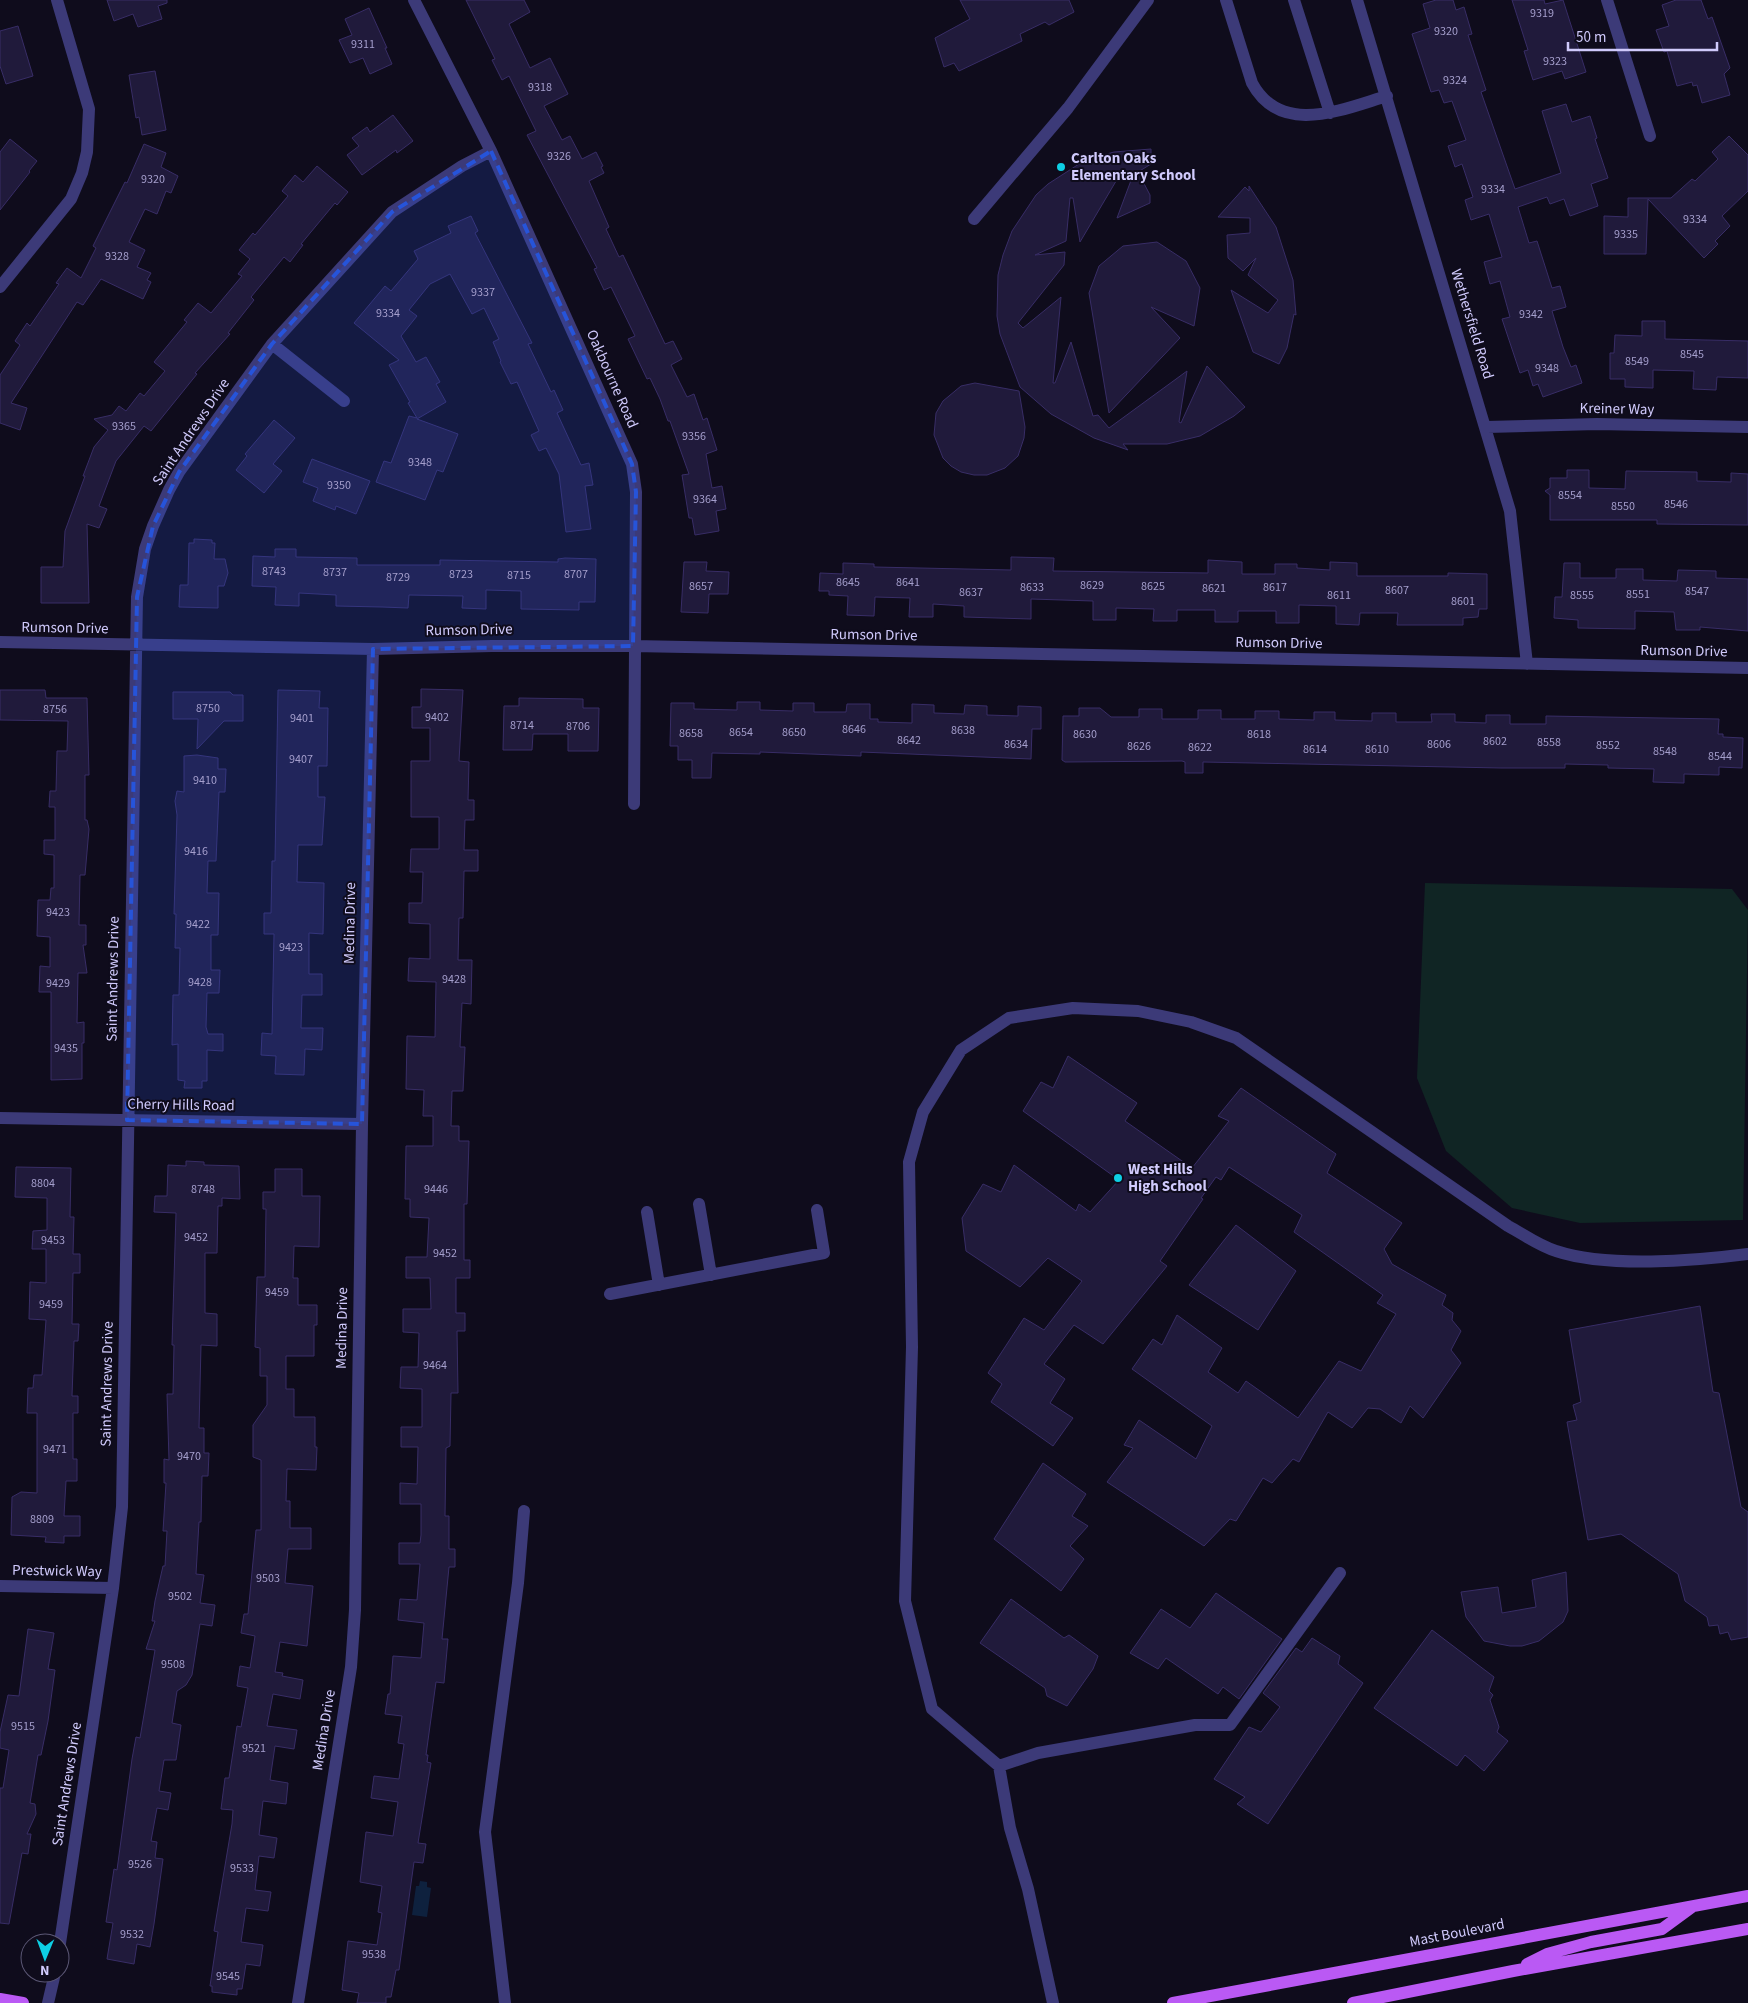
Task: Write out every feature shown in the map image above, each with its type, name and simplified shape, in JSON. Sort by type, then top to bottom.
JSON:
[{"type":"main road","name":"Mast Boulevard","points":[[1172,2003],[1748,1896]]},
{"type":"main road","points":[[1513,1971],[1547,1954],[1591,1942],[1662,1928],[1694,1905]]},
{"type":"main road","points":[[1353,2003],[1513,1971],[1748,1929]]},
{"type":"main road","points":[[0,1999],[24,2003]]},
{"type":"street","points":[[0,287],[71,199],[82,173],[87,152],[89,109],[57,0]]},
{"type":"street","name":"Oakbourne Road","points":[[414,0],[491,151],[632,464],[636,492],[634,804]]},
{"type":"street","points":[[974,219],[1068,108],[1148,0]]},
{"type":"street","points":[[1226,0],[1252,82],[1259,94],[1277,107],[1302,116],[1321,116],[1387,96]]},
{"type":"street","points":[[1294,0],[1330,113]]},
{"type":"street","name":"Wethersfield Road","points":[[1357,0],[1510,511],[1527,664]]},
{"type":"street","points":[[1607,0],[1650,136]]},
{"type":"street","name":"Saint Andrews Drive","points":[[61,1933],[113,1588],[122,1507],[137,597],[145,549],[160,508],[179,472],[272,344],[392,212],[462,166],[491,151]]},
{"type":"street","points":[[272,344],[344,401]]},
{"type":"street","name":"Kreiner Way","points":[[1486,427],[1597,424],[1748,427]]},
{"type":"street","name":"Rumson Drive","points":[[0,642],[373,649],[492,646],[634,646],[1748,668]]},
{"type":"street","name":"Medina Drive","points":[[298,2003],[351,1658],[355,1610],[362,1124],[373,649]]},
{"type":"street","points":[[1053,2003],[1028,1889],[1010,1828],[999,1766],[932,1709],[905,1601],[912,1347],[909,1162],[923,1112],[961,1050],[1009,1018],[1073,1008],[1138,1011],[1191,1022],[1236,1038],[1508,1226],[1555,1251],[1604,1261],[1714,1259],[1748,1254]]},
{"type":"street","name":"Cherry Hills Road","points":[[0,1118],[362,1124]]},
{"type":"street","points":[[699,1204],[711,1275]]},
{"type":"street","points":[[610,1294],[824,1253],[816,1210]]},
{"type":"street","points":[[647,1212],[659,1285]]},
{"type":"street","points":[[505,2003],[485,1832],[518,1583],[524,1511]]},
{"type":"street","points":[[999,1766],[1038,1753],[1195,1725],[1230,1725],[1340,1573]]},
{"type":"street","name":"Prestwick Way","points":[[0,1586],[113,1588]]},
{"type":"street","points":[[48,2003],[53,1983]]},
{"type":"highlighted area","points":[[491,151],[632,464],[636,492],[633,646],[373,649],[362,1124],[127,1120],[137,597],[153,526],[179,472],[272,344],[392,212]]},
{"type":"green space","points":[[1425,883],[1732,889],[1748,910],[1743,1220],[1580,1223],[1512,1208],[1446,1151],[1417,1078]]},
{"type":"water","points":[[420,1881],[427,1882],[427,1887],[431,1888],[427,1917],[412,1915],[416,1886],[419,1886]]},
{"type":"building","points":[[107,0],[167,0],[167,3],[158,6],[162,19],[138,27],[133,14],[114,21]]},
{"type":"building","points":[[466,0],[524,0],[530,12],[509,24],[530,68],[550,58],[568,94],[544,106],[562,140],[570,136],[582,159],[596,152],[603,166],[601,167],[604,173],[589,181],[609,227],[606,229],[619,257],[623,255],[665,344],[673,341],[682,359],[671,365],[687,397],[694,394],[703,420],[707,418],[717,450],[706,454],[712,488],[722,486],[726,509],[716,511],[719,531],[695,535],[692,518],[689,518],[682,475],[689,474],[670,421],[668,421],[650,378],[647,379],[628,339],[635,336],[611,287],[604,290],[594,269],[597,268],[527,135],[536,131],[509,76],[502,80],[492,60],[495,59]]},
{"type":"building","points":[[960,0],[1069,0],[1074,12],[1049,25],[1045,22],[1020,34],[1022,41],[959,71],[954,63],[944,67],[935,38],[970,19]]},
{"type":"building","points":[[1436,0],[1453,0],[1456,10],[1464,7],[1472,34],[1468,35],[1486,90],[1481,92],[1515,189],[1561,173],[1542,111],[1566,104],[1572,122],[1590,116],[1597,138],[1595,139],[1608,178],[1591,184],[1598,206],[1570,216],[1564,199],[1550,204],[1547,197],[1518,207],[1529,243],[1537,241],[1552,288],[1560,286],[1566,307],[1552,311],[1571,367],[1576,365],[1582,383],[1543,397],[1538,384],[1533,386],[1528,370],[1520,373],[1502,319],[1510,317],[1500,281],[1490,284],[1484,262],[1502,257],[1489,214],[1471,220],[1465,200],[1473,197],[1462,164],[1455,167],[1448,146],[1466,140],[1452,101],[1444,103],[1439,90],[1431,92],[1412,34],[1430,28],[1423,4]]},
{"type":"building","points":[[1512,0],[1544,0],[1545,4],[1563,0],[1586,72],[1565,79],[1562,71],[1533,80],[1524,51],[1528,50]]},
{"type":"building","points":[[1676,0],[1701,0],[1708,19],[1712,17],[1730,68],[1724,74],[1730,95],[1702,103],[1697,85],[1693,86],[1692,82],[1677,86],[1667,51],[1664,52],[1656,30],[1669,26],[1662,5]]},
{"type":"building","points":[[369,8],[392,64],[370,74],[363,58],[350,63],[339,40],[352,35],[345,19]]},
{"type":"building","points":[[18,26],[33,76],[6,84],[0,66],[0,31]]},
{"type":"building","points":[[155,71],[166,130],[142,135],[139,117],[136,118],[129,75]]},
{"type":"building","points":[[393,115],[413,141],[397,153],[396,150],[362,175],[347,155],[359,146],[352,138],[367,127],[370,132]]},
{"type":"building","points":[[1729,136],[1748,155],[1748,191],[1722,216],[1730,226],[1715,241],[1718,244],[1704,258],[1648,199],[1646,254],[1604,254],[1604,216],[1628,217],[1628,198],[1671,198],[1692,179],[1695,181],[1718,159],[1712,152]]},
{"type":"building","points":[[10,139],[37,161],[0,210],[0,152]]},
{"type":"building","points":[[144,144],[166,153],[161,167],[178,176],[171,193],[166,191],[157,214],[145,209],[129,242],[145,250],[137,267],[151,273],[147,280],[151,282],[143,299],[101,279],[83,305],[77,302],[11,403],[27,408],[20,430],[0,423],[0,375],[20,345],[15,341],[27,323],[30,326],[59,284],[56,283],[67,268],[81,278],[96,248],[93,246],[125,182],[127,183]]},
{"type":"building","points":[[1151,149],[1151,164],[1138,172],[1150,195],[1150,203],[1117,218],[1133,175],[1122,171],[1080,242],[1073,198],[1070,198],[1066,241],[1035,255],[1065,252],[1064,265],[1018,323],[1023,328],[1061,297],[1053,383],[1055,383],[1071,342],[1093,416],[1098,415],[1109,428],[1187,371],[1179,422],[1181,423],[1207,366],[1245,407],[1234,416],[1200,436],[1167,444],[1123,444],[1128,450],[1094,438],[1051,414],[1020,387],[1000,334],[997,316],[998,275],[1012,231],[1036,195],[1048,184],[1079,164],[1096,157],[1114,152]]},
{"type":"building","points":[[317,166],[348,192],[337,205],[335,203],[301,244],[303,245],[290,262],[284,257],[251,297],[254,300],[228,333],[230,334],[195,373],[197,374],[151,431],[144,426],[116,461],[99,506],[107,509],[99,528],[87,524],[89,603],[41,603],[41,567],[63,567],[65,531],[85,476],[83,476],[94,447],[108,430],[94,419],[112,415],[119,406],[126,411],[140,393],[144,396],[165,371],[154,362],[187,322],[184,320],[198,303],[211,313],[242,276],[238,274],[250,259],[239,250],[253,233],[255,235],[288,196],[282,191],[295,175],[303,182]]},
{"type":"building","points":[[1249,186],[1276,227],[1293,280],[1296,315],[1294,314],[1287,348],[1279,364],[1253,352],[1231,290],[1268,313],[1278,300],[1248,275],[1256,258],[1243,271],[1228,258],[1227,235],[1250,233],[1250,218],[1218,217],[1245,187],[1249,191]]},
{"type":"building","points":[[471,216],[478,231],[475,233],[532,343],[528,344],[551,392],[554,390],[563,410],[557,413],[581,465],[589,463],[593,485],[585,486],[591,529],[566,532],[559,474],[546,448],[539,451],[531,435],[539,431],[517,382],[511,384],[500,362],[493,342],[499,339],[484,308],[472,314],[450,274],[430,284],[409,310],[417,316],[401,336],[416,362],[426,357],[440,382],[436,384],[446,402],[417,419],[458,434],[443,472],[437,470],[425,500],[376,482],[384,461],[391,463],[409,416],[417,418],[389,365],[399,360],[354,323],[385,286],[391,291],[418,259],[414,251],[451,233],[448,226]]},
{"type":"building","points":[[1157,242],[1186,261],[1200,288],[1194,326],[1151,307],[1180,338],[1109,413],[1089,293],[1099,266],[1123,246]]},
{"type":"building","points":[[1642,321],[1665,321],[1665,339],[1748,341],[1748,378],[1717,377],[1716,390],[1693,389],[1694,371],[1653,370],[1653,388],[1625,387],[1625,379],[1610,379],[1610,353],[1614,353],[1615,335],[1642,336]]},
{"type":"building","points":[[975,383],[1019,391],[1025,427],[1024,438],[1018,456],[1005,468],[987,475],[961,472],[951,466],[943,458],[934,435],[936,413],[943,401],[961,386]]},
{"type":"building","points":[[274,420],[295,438],[273,464],[282,471],[264,493],[236,470],[247,456],[245,454]]},
{"type":"building","points":[[312,459],[370,481],[356,514],[336,506],[335,510],[313,501],[318,488],[303,482]]},
{"type":"building","points":[[1567,470],[1589,470],[1589,488],[1625,489],[1626,471],[1697,472],[1697,481],[1731,482],[1731,473],[1748,474],[1748,525],[1657,524],[1657,520],[1550,520],[1550,495],[1545,491],[1550,488],[1550,478],[1567,478]]},
{"type":"building","points":[[194,539],[212,540],[212,543],[215,543],[214,559],[225,559],[228,573],[224,586],[218,586],[218,608],[179,607],[180,585],[188,585],[189,543],[194,543]]},
{"type":"building","points":[[275,549],[296,549],[296,557],[357,558],[357,565],[440,565],[440,560],[558,562],[558,559],[565,558],[596,559],[595,602],[579,602],[579,610],[521,609],[521,591],[486,590],[486,609],[462,608],[463,596],[409,595],[408,608],[336,606],[336,595],[299,593],[299,606],[275,605],[276,587],[252,586],[253,556],[275,557]]},
{"type":"building","points":[[1011,557],[1054,558],[1053,571],[1208,573],[1208,560],[1242,562],[1242,574],[1275,574],[1275,564],[1297,564],[1297,568],[1330,570],[1330,562],[1357,563],[1357,576],[1448,576],[1448,573],[1487,574],[1487,609],[1479,609],[1478,617],[1463,618],[1463,625],[1397,625],[1398,613],[1360,613],[1359,625],[1336,624],[1336,606],[1299,605],[1299,623],[1276,623],[1276,611],[1238,611],[1238,622],[1215,622],[1215,610],[1177,610],[1177,621],[1153,621],[1154,609],[1116,608],[1116,620],[1093,620],[1093,601],[1031,599],[1031,619],[964,617],[964,606],[933,604],[933,617],[909,617],[910,598],[875,597],[874,616],[847,615],[848,596],[829,595],[829,591],[819,591],[820,573],[843,574],[843,563],[874,564],[874,567],[1011,570]]},
{"type":"building","points":[[684,562],[707,562],[706,571],[729,572],[728,594],[709,594],[708,613],[681,612]]},
{"type":"building","points":[[1564,563],[1580,563],[1580,578],[1616,578],[1616,569],[1643,569],[1643,580],[1677,581],[1678,570],[1716,571],[1716,578],[1748,579],[1748,631],[1700,627],[1700,630],[1676,630],[1674,612],[1635,611],[1635,629],[1578,628],[1578,620],[1554,618],[1555,597],[1562,597]]},
{"type":"building","points":[[421,689],[463,690],[459,761],[469,762],[468,800],[474,800],[474,820],[465,820],[464,850],[478,850],[478,871],[464,871],[463,918],[459,918],[458,960],[472,960],[471,1004],[462,1003],[460,1047],[465,1047],[463,1091],[452,1091],[451,1126],[459,1126],[459,1141],[469,1141],[467,1204],[464,1204],[464,1260],[470,1260],[470,1278],[456,1278],[456,1313],[465,1313],[465,1331],[457,1331],[458,1393],[451,1393],[450,1446],[446,1448],[445,1516],[449,1516],[449,1549],[455,1549],[455,1567],[449,1567],[442,1639],[448,1639],[444,1683],[436,1682],[426,1755],[428,1755],[427,1762],[431,1763],[418,1843],[426,1844],[423,1863],[414,1862],[399,1970],[396,1970],[391,1997],[386,1997],[386,2003],[357,2003],[359,1993],[342,1990],[348,1941],[377,1945],[382,1913],[378,1912],[382,1886],[360,1882],[366,1832],[393,1836],[398,1802],[371,1798],[374,1776],[399,1779],[404,1744],[398,1743],[402,1716],[385,1714],[388,1694],[390,1694],[393,1656],[421,1658],[424,1623],[398,1620],[400,1599],[417,1600],[420,1564],[399,1564],[399,1543],[420,1543],[421,1535],[421,1504],[400,1504],[400,1483],[417,1484],[418,1447],[401,1447],[401,1427],[422,1427],[422,1389],[400,1388],[401,1367],[418,1367],[419,1333],[403,1332],[403,1309],[431,1309],[430,1278],[406,1278],[406,1257],[427,1257],[429,1218],[410,1217],[410,1199],[405,1199],[406,1146],[433,1146],[433,1116],[423,1116],[424,1090],[406,1089],[407,1036],[435,1037],[436,982],[408,981],[409,958],[430,959],[430,924],[409,923],[409,903],[422,903],[423,872],[410,872],[411,849],[439,849],[439,817],[411,817],[411,761],[430,761],[430,728],[412,728],[412,707],[421,707]]},
{"type":"building","points":[[0,690],[45,690],[46,698],[87,698],[89,775],[85,775],[85,820],[87,820],[89,829],[85,875],[80,875],[79,925],[86,925],[86,945],[83,945],[87,973],[78,973],[77,1023],[84,1022],[82,1079],[51,1080],[51,992],[39,992],[40,966],[50,967],[50,937],[37,936],[38,900],[50,900],[51,888],[54,888],[54,855],[44,854],[44,840],[55,840],[55,807],[49,807],[50,791],[56,791],[57,751],[67,751],[68,721],[0,720]]},
{"type":"building","points":[[278,690],[320,691],[319,708],[328,708],[327,766],[318,766],[318,797],[325,797],[322,845],[298,845],[297,882],[324,883],[323,934],[309,933],[309,974],[322,974],[322,995],[302,995],[301,1028],[323,1028],[322,1050],[305,1049],[304,1075],[275,1074],[276,1056],[261,1055],[262,1033],[272,1034],[274,934],[264,934],[264,913],[271,913],[272,861],[275,861]]},
{"type":"building","points":[[173,692],[230,692],[233,695],[243,695],[243,721],[224,721],[197,749],[198,719],[173,719]]},
{"type":"building","points":[[519,698],[583,699],[583,708],[599,708],[598,751],[568,751],[568,734],[533,734],[532,750],[503,750],[504,706],[519,706]]},
{"type":"building","points":[[737,702],[760,702],[760,710],[793,711],[793,703],[814,703],[814,712],[846,712],[847,704],[870,704],[870,719],[878,719],[878,722],[912,723],[912,704],[934,705],[934,713],[964,714],[965,705],[987,706],[987,715],[1018,716],[1018,706],[1041,707],[1041,729],[1032,729],[1031,759],[861,752],[861,756],[760,752],[760,754],[712,753],[711,778],[692,778],[692,760],[678,760],[678,746],[670,746],[671,703],[694,703],[694,709],[737,710]]},
{"type":"building","points":[[1079,708],[1100,708],[1111,717],[1139,717],[1139,709],[1162,709],[1162,719],[1198,719],[1198,710],[1221,710],[1221,719],[1255,719],[1255,711],[1279,711],[1279,719],[1314,720],[1314,712],[1335,712],[1335,720],[1372,721],[1372,713],[1396,713],[1396,722],[1432,722],[1431,714],[1455,714],[1455,722],[1486,723],[1486,715],[1510,715],[1510,724],[1546,724],[1546,716],[1719,719],[1718,734],[1723,734],[1723,737],[1743,738],[1742,768],[1719,767],[1719,775],[1684,774],[1684,783],[1653,782],[1654,769],[1608,768],[1608,765],[1565,764],[1565,768],[1501,768],[1203,762],[1203,773],[1185,773],[1185,762],[1182,761],[1065,762],[1062,760],[1063,716],[1079,716]]},
{"type":"building","points":[[197,755],[218,758],[218,769],[226,769],[225,792],[219,792],[216,861],[208,861],[207,893],[219,893],[218,935],[211,935],[211,970],[220,970],[219,993],[207,993],[206,1027],[208,1034],[223,1034],[223,1051],[207,1050],[207,1081],[202,1081],[202,1088],[184,1088],[185,1081],[178,1080],[178,1044],[172,1045],[173,995],[179,995],[180,948],[175,948],[176,914],[174,914],[177,815],[175,801],[177,791],[184,792],[184,756]]},
{"type":"building","points":[[1068,1056],[1137,1103],[1125,1121],[1192,1168],[1229,1121],[1218,1116],[1241,1088],[1336,1154],[1327,1173],[1402,1223],[1384,1249],[1392,1264],[1446,1295],[1442,1305],[1453,1313],[1452,1320],[1461,1331],[1451,1350],[1461,1363],[1423,1418],[1410,1406],[1401,1423],[1380,1409],[1368,1408],[1352,1428],[1328,1412],[1299,1462],[1293,1459],[1272,1483],[1263,1478],[1236,1521],[1230,1519],[1204,1546],[1107,1482],[1133,1448],[1124,1445],[1139,1420],[1196,1459],[1212,1426],[1132,1369],[1153,1339],[1162,1345],[1177,1315],[1222,1348],[1208,1372],[1238,1393],[1246,1381],[1298,1418],[1339,1361],[1361,1371],[1396,1314],[1377,1303],[1383,1295],[1294,1232],[1302,1215],[1229,1167],[1221,1180],[1216,1177],[1160,1261],[1167,1266],[1103,1344],[1074,1325],[1044,1364],[1065,1379],[1050,1403],[1073,1418],[1053,1446],[991,1402],[1002,1384],[988,1373],[1024,1318],[1044,1330],[1082,1281],[1048,1258],[1020,1287],[966,1251],[962,1218],[983,1184],[1001,1192],[1014,1165],[1076,1211],[1079,1204],[1090,1212],[1119,1180],[1023,1111],[1041,1082],[1053,1088]]},
{"type":"building","points":[[186,1161],[204,1162],[204,1165],[239,1166],[240,1199],[222,1198],[222,1206],[218,1206],[217,1253],[205,1253],[205,1313],[217,1314],[217,1346],[201,1345],[199,1428],[204,1428],[204,1453],[209,1453],[208,1476],[202,1476],[201,1522],[199,1522],[196,1574],[204,1575],[200,1603],[215,1605],[212,1626],[200,1624],[192,1675],[186,1685],[177,1691],[172,1723],[181,1725],[176,1760],[164,1760],[159,1791],[171,1793],[168,1810],[157,1808],[151,1841],[157,1842],[155,1858],[163,1859],[154,1924],[150,1947],[137,1944],[134,1964],[107,1959],[113,1923],[106,1922],[114,1869],[117,1870],[132,1759],[136,1737],[140,1738],[155,1650],[146,1649],[155,1621],[152,1621],[155,1601],[163,1566],[165,1566],[167,1531],[163,1531],[166,1483],[164,1483],[164,1459],[169,1460],[167,1394],[173,1394],[174,1345],[172,1345],[176,1213],[154,1212],[155,1196],[167,1196],[168,1165],[186,1166]]},
{"type":"building","points":[[16,1167],[71,1168],[70,1217],[74,1217],[73,1254],[80,1254],[80,1273],[73,1273],[72,1324],[79,1324],[78,1341],[74,1341],[72,1396],[78,1396],[78,1413],[73,1413],[73,1459],[77,1459],[77,1481],[66,1481],[64,1516],[80,1516],[80,1536],[64,1536],[64,1543],[45,1542],[46,1537],[11,1535],[12,1497],[21,1492],[37,1493],[37,1413],[27,1413],[28,1388],[33,1388],[34,1375],[42,1375],[46,1320],[29,1319],[30,1282],[46,1283],[46,1249],[32,1249],[33,1231],[47,1230],[47,1198],[15,1197]]},
{"type":"building","points":[[275,1169],[302,1169],[302,1196],[320,1196],[319,1247],[294,1246],[293,1278],[298,1278],[298,1305],[317,1305],[317,1325],[314,1325],[314,1356],[286,1356],[286,1389],[294,1389],[294,1417],[315,1417],[315,1447],[317,1447],[316,1470],[287,1469],[286,1501],[290,1501],[290,1528],[311,1528],[311,1549],[288,1549],[285,1583],[313,1586],[307,1646],[280,1642],[275,1672],[283,1673],[282,1676],[303,1680],[300,1699],[273,1694],[267,1726],[297,1730],[294,1749],[275,1746],[270,1780],[288,1783],[286,1804],[263,1801],[259,1835],[277,1838],[274,1858],[259,1856],[255,1890],[271,1892],[268,1911],[246,1908],[241,1942],[263,1945],[260,1966],[246,1964],[242,1989],[237,1989],[237,1995],[212,1992],[212,1986],[210,1986],[218,1932],[214,1931],[233,1810],[221,1809],[225,1778],[229,1778],[237,1726],[241,1727],[248,1688],[237,1686],[240,1666],[250,1668],[255,1636],[241,1633],[244,1614],[248,1614],[256,1530],[261,1530],[261,1460],[253,1457],[253,1425],[267,1405],[267,1376],[260,1376],[260,1348],[255,1347],[257,1277],[265,1277],[266,1209],[263,1209],[263,1192],[275,1192]]},
{"type":"building","points":[[1236,1225],[1296,1271],[1258,1330],[1189,1285]]},
{"type":"building","points":[[1700,1306],[1713,1392],[1719,1393],[1741,1507],[1748,1512],[1748,1637],[1731,1640],[1728,1632],[1720,1634],[1718,1625],[1709,1626],[1707,1617],[1685,1601],[1678,1574],[1621,1534],[1588,1540],[1567,1422],[1577,1420],[1573,1405],[1581,1402],[1569,1330]]},
{"type":"building","points":[[1043,1463],[1086,1494],[1072,1516],[1088,1526],[1070,1546],[1084,1559],[1061,1591],[994,1539]]},
{"type":"building","points":[[1566,1572],[1568,1611],[1563,1622],[1539,1641],[1522,1646],[1510,1646],[1484,1641],[1466,1617],[1461,1592],[1498,1587],[1502,1613],[1536,1607],[1532,1580]]},
{"type":"building","points":[[1216,1593],[1282,1639],[1239,1699],[1223,1687],[1218,1694],[1166,1658],[1158,1669],[1130,1653],[1161,1609],[1190,1628]]},
{"type":"building","points":[[1011,1599],[1064,1638],[1069,1635],[1098,1656],[1093,1669],[1067,1706],[1047,1696],[1045,1688],[980,1643]]},
{"type":"building","points":[[28,1629],[54,1633],[48,1669],[55,1670],[48,1721],[41,1755],[38,1755],[30,1803],[35,1804],[36,1814],[27,1834],[31,1834],[28,1854],[22,1853],[9,1924],[0,1923],[0,1788],[3,1788],[9,1750],[0,1748],[0,1732],[8,1695],[19,1696]]},
{"type":"building","points":[[1432,1630],[1494,1677],[1489,1691],[1493,1695],[1490,1700],[1499,1727],[1497,1732],[1508,1741],[1484,1771],[1465,1755],[1457,1766],[1374,1708]]},
{"type":"building","points":[[1312,1638],[1340,1656],[1338,1664],[1363,1683],[1268,1824],[1237,1804],[1245,1797],[1214,1779],[1249,1727],[1261,1732],[1280,1707],[1263,1693],[1296,1648],[1302,1652]]},
{"type":"place","name":"Carlton Oaks Elementary School","points":[[1061,167]]},
{"type":"place","name":"West Hills High School","points":[[1118,1178]]}]
